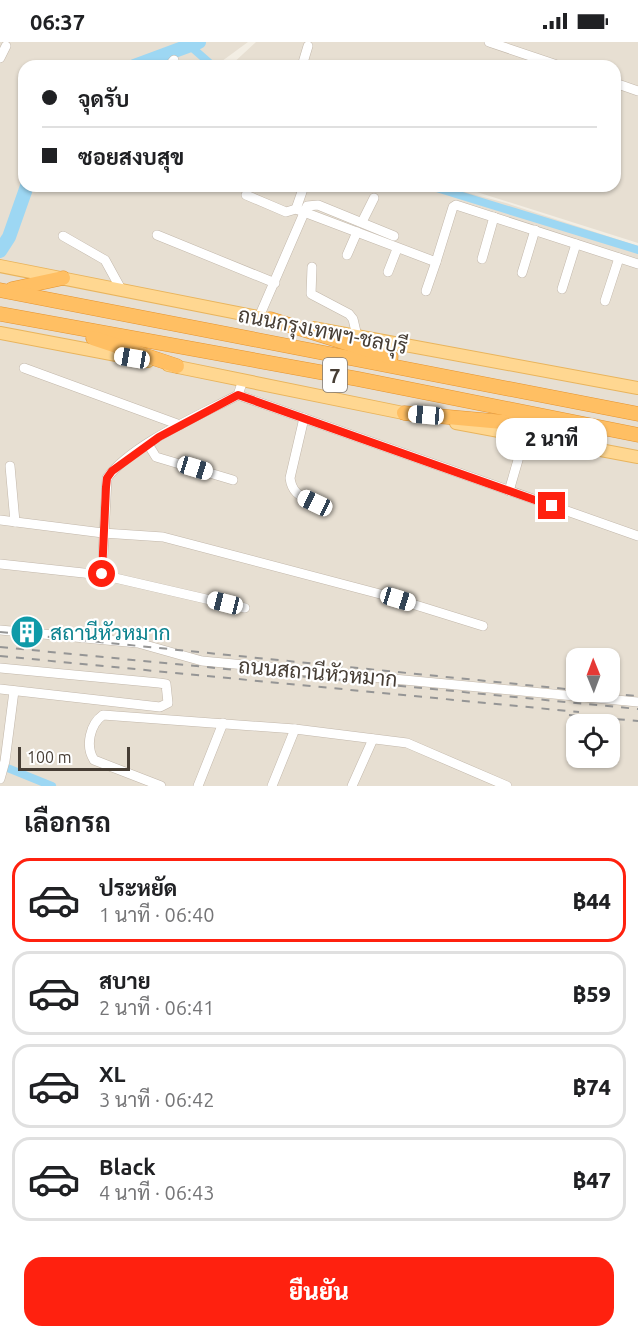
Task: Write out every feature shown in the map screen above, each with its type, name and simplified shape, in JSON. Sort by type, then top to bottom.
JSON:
[{"type":"highway","points":[[2,291],[63,278]]},
{"type":"highway","name":"ถนนกรุงเทพฯ-ชลบุรี","points":[[2,291],[450,375],[637,413]]},
{"type":"highway","name":"ถนนกรุงเทพฯ-ชลบุรี","points":[[0,314],[358,379],[634,434]]},
{"type":"highway","points":[[265,318],[450,375]]},
{"type":"highway","points":[[40,320],[177,366]]},
{"type":"highway","points":[[404,413],[634,434]]},
{"type":"main road","points":[[0,266],[638,388]]},
{"type":"main road","points":[[0,333],[638,457]]},
{"type":"street","points":[[489,42],[537,60]]},
{"type":"street","points":[[0,58],[6,46]]},
{"type":"street","points":[[304,60],[308,46]]},
{"type":"street","points":[[621,85],[638,91]]},
{"type":"street","points":[[265,318],[303,192]]},
{"type":"street","points":[[246,195],[285,212],[299,210],[313,204],[394,236]]},
{"type":"street","points":[[362,222],[374,198]]},
{"type":"street","points":[[426,291],[453,207],[460,206],[638,264]]},
{"type":"street","points":[[299,210],[435,262]]},
{"type":"street","points":[[482,259],[494,217]]},
{"type":"street","points":[[522,273],[536,230]]},
{"type":"street","points":[[347,255],[357,232]]},
{"type":"street","points":[[63,236],[105,260],[122,291]]},
{"type":"street","points":[[157,236],[275,283]]},
{"type":"street","points":[[562,289],[576,244]]},
{"type":"street","points":[[388,272],[397,249]]},
{"type":"street","points":[[605,301],[619,258]]},
{"type":"street","points":[[312,267],[311,294],[349,314],[353,319],[357,336]]},
{"type":"street","points":[[24,368],[180,425]]},
{"type":"street","points":[[102,574],[107,478],[115,467],[148,444],[238,395],[243,380]]},
{"type":"street","points":[[238,395],[638,536]]},
{"type":"street","points":[[304,418],[290,478],[291,487],[295,494],[315,503]]},
{"type":"street","points":[[509,490],[525,436]]},
{"type":"street","points":[[148,444],[156,457],[233,480]]},
{"type":"street","points":[[10,466],[15,522]]},
{"type":"street","points":[[0,520],[103,533],[163,537],[380,594],[483,627]]},
{"type":"street","points":[[0,564],[102,574],[245,608]]},
{"type":"street","name":"ถนนสถานีหัวหมาก","points":[[0,630],[138,643],[197,660],[638,702]]},
{"type":"street","points":[[0,668],[159,683],[166,684],[169,690],[168,703],[160,707],[0,689]]},
{"type":"street","points":[[1,776],[14,691]]},
{"type":"street","points":[[161,786],[94,760],[88,751],[88,742],[98,718],[103,715],[223,723],[295,729],[407,743],[507,786]]},
{"type":"street","points":[[198,786],[223,723]]},
{"type":"street","points":[[272,786],[295,729]]},
{"type":"street","points":[[352,786],[373,739]]},
{"type":"shaded area","points":[[0,42],[248,42],[223,60],[18,60],[18,192],[465,192],[506,203],[638,246],[638,786],[0,786]]},
{"type":"shaded area","points":[[256,42],[638,42],[638,243],[477,192],[621,192],[621,60],[236,60]]},
{"type":"waterway","points":[[150,60],[199,42]]},
{"type":"waterway","points":[[189,45],[206,60]]},
{"type":"waterway","points":[[0,251],[9,237],[25,192]]},
{"type":"waterway","points":[[450,192],[638,250]]},
{"type":"waterway","points":[[0,765],[52,786]]},
{"type":"railway","points":[[0,632],[566,689]]},
{"type":"railway","points":[[0,647],[638,709]]},
{"type":"railway","points":[[0,656],[579,712]]},
{"type":"railway","points":[[620,694],[638,696]]},
{"type":"railway","points":[[620,719],[638,721]]},
{"type":"place","name":"สถานีหัวหมาก","points":[[27,632]]},
{"type":"route","points":[[102,574],[107,478],[115,467],[159,437],[238,395],[552,506]]}]
